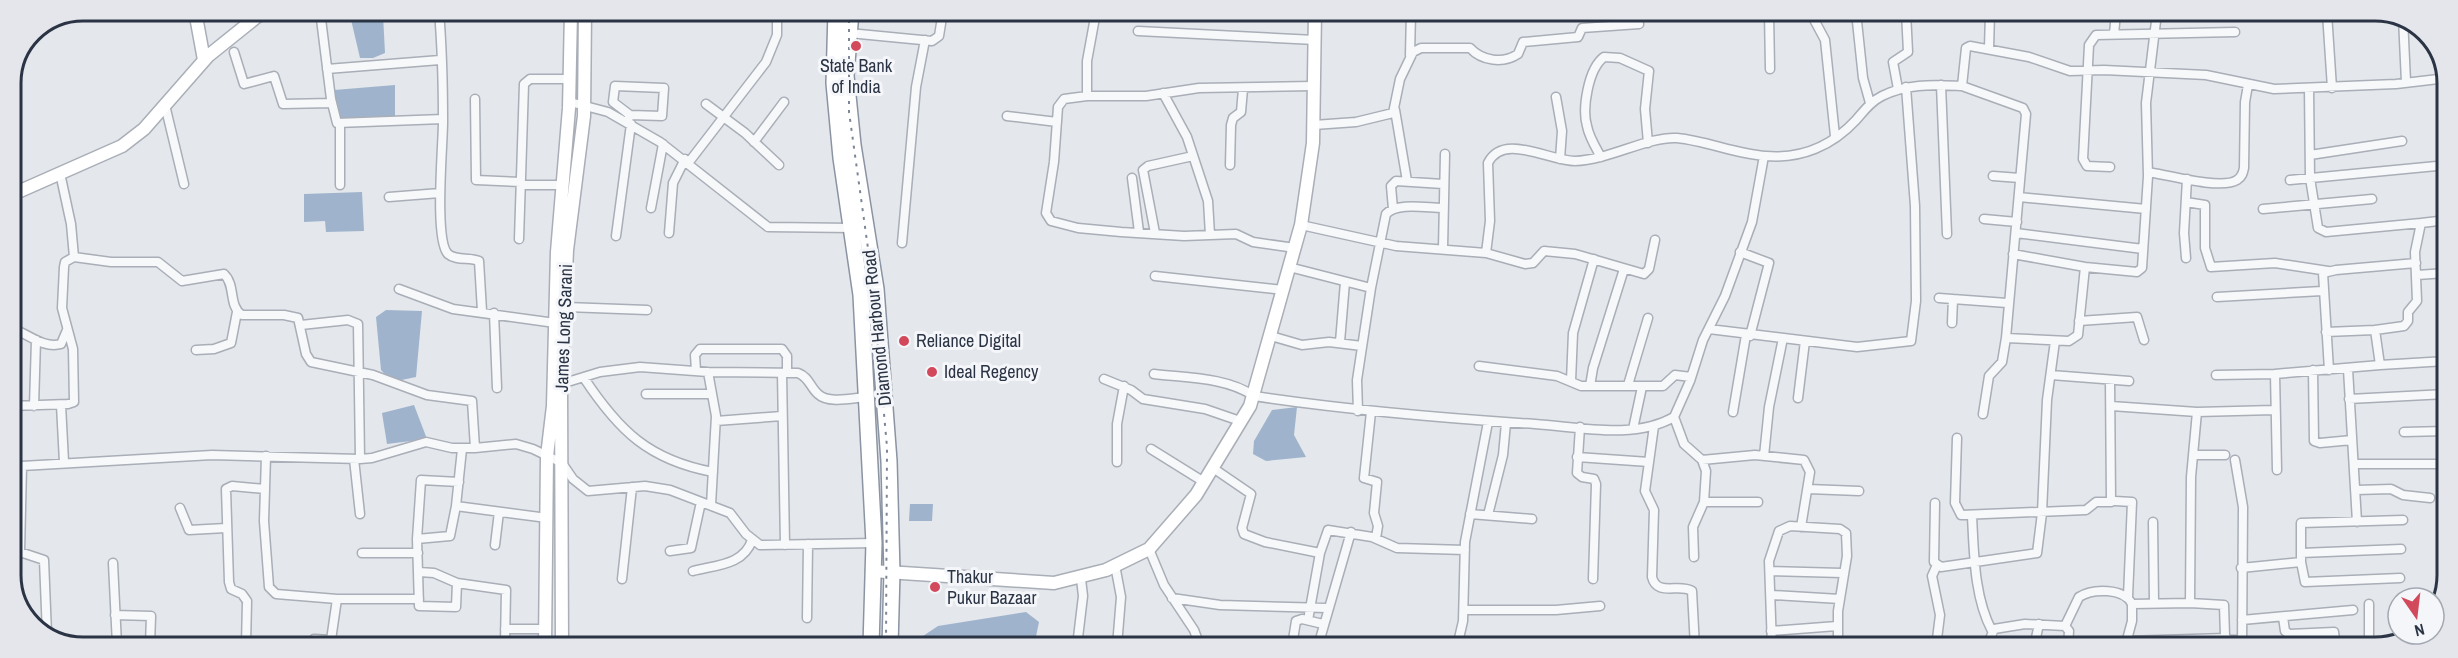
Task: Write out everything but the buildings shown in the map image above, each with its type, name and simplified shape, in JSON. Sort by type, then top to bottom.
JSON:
[{"type":"highway","name":"Diamond Harbour Road","points":[[836,21],[834,83],[859,228],[876,289],[889,461],[892,572],[890,637]]},
{"type":"highway","name":"Diamond Harbour Road","points":[[850,21],[846,76],[859,228],[874,543],[871,637]]},
{"type":"main road","points":[[197,21],[204,60]]},
{"type":"main road","points":[[21,190],[122,146],[144,129],[204,60],[252,21]]},
{"type":"main road","points":[[545,637],[547,456],[553,406],[555,323],[570,102],[571,21]]},
{"type":"main road","name":"James Long Sarani","points":[[562,637],[561,384],[567,250],[584,105],[585,21]]},
{"type":"main road","points":[[872,571],[1054,583],[1081,579],[1115,565],[1149,549],[1167,531],[1204,482],[1254,396],[1301,225],[1314,125],[1315,21]]},
{"type":"street","points":[[321,21],[335,121],[340,124],[443,119]]},
{"type":"street","points":[[439,21],[443,119],[440,193],[443,243],[447,253],[454,257],[475,259],[480,266],[482,311]]},
{"type":"street","points":[[669,233],[673,183],[687,161],[773,49],[777,34],[777,21]]},
{"type":"street","points":[[849,33],[932,41],[939,36],[941,21]]},
{"type":"street","points":[[1087,96],[1087,61],[1094,21]]},
{"type":"street","points":[[1407,181],[1395,110],[1398,87],[1410,56],[1411,21]]},
{"type":"street","points":[[1768,21],[1770,69]]},
{"type":"street","points":[[1815,21],[1825,40],[1835,136]]},
{"type":"street","points":[[1857,21],[1863,78],[1870,103]]},
{"type":"street","points":[[1709,329],[1805,341],[1873,346],[1907,342],[1912,337],[1916,301],[1915,206],[1902,88],[1893,62],[1908,52],[1906,21]]},
{"type":"street","points":[[1989,49],[1990,21]]},
{"type":"street","points":[[2114,34],[2115,21]]},
{"type":"street","points":[[2013,254],[2085,267],[2137,272],[2142,268],[2148,172],[2145,112],[2156,21]]},
{"type":"street","points":[[2328,21],[2332,88]]},
{"type":"street","points":[[1410,56],[1421,48],[1465,47],[1482,57],[1506,59],[1518,54],[1521,45],[1527,41],[1578,37],[1582,28],[1591,25],[1639,24]]},
{"type":"street","points":[[2403,28],[2406,82]]},
{"type":"street","points":[[1138,31],[1315,40]]},
{"type":"street","points":[[2110,167],[2091,167],[2084,163],[2087,70],[2092,39],[2099,34],[2235,32]]},
{"type":"street","points":[[902,243],[915,98],[925,40]]},
{"type":"street","points":[[1962,86],[1966,48],[1989,49],[2029,57],[2070,71],[2206,75],[2274,89],[2332,88],[2437,79]]},
{"type":"street","points":[[234,52],[244,84],[274,76],[284,104],[332,103]]},
{"type":"street","points":[[1601,157],[1588,130],[1585,111],[1596,66],[1604,57],[1620,58],[1649,71],[1651,76],[1645,109],[1648,143]]},
{"type":"street","points":[[327,69],[440,60]]},
{"type":"street","points":[[519,239],[524,84],[530,79],[570,79]]},
{"type":"street","points":[[1941,85],[1947,234]]},
{"type":"street","points":[[2148,172],[2217,183],[2233,182],[2240,178],[2244,168],[2245,102],[2248,85]]},
{"type":"street","points":[[616,236],[626,118],[614,102],[615,86],[664,88],[664,114],[662,116],[626,118]]},
{"type":"street","points":[[1295,248],[1253,242],[1236,234],[1155,233],[1078,228],[1048,219],[1046,213],[1060,102],[1087,96],[1137,97],[1199,88],[1313,86]]},
{"type":"street","points":[[1486,252],[1490,221],[1487,172],[1492,155],[1508,148],[1560,159],[1601,157],[1648,143],[1675,138],[1764,156],[1799,156],[1814,151],[1850,126],[1870,103],[1902,88],[1962,86],[2023,108],[2026,114],[2016,233],[2007,303],[2006,338],[2002,362],[1989,376],[1983,414]]},
{"type":"street","points":[[2309,88],[2310,178],[2318,228],[2322,231],[2437,221]]},
{"type":"street","points":[[1230,165],[1230,125],[1233,118],[1240,112],[1243,89]]},
{"type":"street","points":[[1163,93],[1183,126],[1208,201],[1210,235]]},
{"type":"street","points":[[1557,97],[1562,131],[1560,159]]},
{"type":"street","points":[[475,99],[476,180],[563,185]]},
{"type":"street","points":[[570,102],[626,118],[687,161],[768,227],[859,228]]},
{"type":"street","points":[[754,142],[784,102]]},
{"type":"street","points":[[706,104],[779,165]]},
{"type":"street","points":[[165,105],[184,184]]},
{"type":"street","points":[[1314,125],[1377,118],[1394,114],[1395,110]]},
{"type":"street","points":[[1007,116],[1057,122]]},
{"type":"street","points":[[340,124],[340,185]]},
{"type":"street","points":[[2310,155],[2402,141]]},
{"type":"street","points":[[651,208],[663,144]]},
{"type":"street","points":[[1443,248],[1442,208],[1445,153]]},
{"type":"street","points":[[1155,233],[1143,168],[1193,156]]},
{"type":"street","points":[[1154,374],[1233,385],[1254,396],[1358,411],[1488,423],[1633,429],[1654,426],[1674,417],[1709,329],[1725,296],[1756,209],[1764,156]]},
{"type":"street","points":[[2290,180],[2437,166]]},
{"type":"street","points":[[60,173],[71,224],[74,257]]},
{"type":"street","points":[[1993,176],[2020,178]]},
{"type":"street","points":[[1132,178],[1140,232]]},
{"type":"street","points":[[2186,258],[2187,179]]},
{"type":"street","points":[[1393,209],[1390,186],[1396,181],[1443,184]]},
{"type":"street","points":[[389,197],[440,193]]},
{"type":"street","points":[[2019,197],[2146,209]]},
{"type":"street","points":[[2264,209],[2372,199]]},
{"type":"street","points":[[2186,202],[2205,205],[2205,248],[2211,267],[2284,263],[2328,271],[2416,263]]},
{"type":"street","points":[[1358,411],[1357,380],[1371,288],[1386,214],[1393,209],[1442,208]]},
{"type":"street","points":[[1984,219],[2017,222]]},
{"type":"street","points":[[2326,332],[2375,330],[2407,324],[2408,312],[2418,297],[2416,263],[2421,223]]},
{"type":"street","points":[[1301,225],[1380,244],[1486,252],[1525,264],[1533,263],[1548,251],[1594,259],[1624,269],[1646,273],[1655,240]]},
{"type":"street","points":[[2016,233],[2144,249]]},
{"type":"street","points":[[1733,412],[1748,335],[1768,263],[1740,252]]},
{"type":"street","points":[[21,406],[72,404],[75,400],[73,349],[62,308],[65,262],[74,257],[111,262],[158,262],[182,281],[224,274],[230,283],[237,312],[231,343],[214,349],[196,350]]},
{"type":"street","points":[[1571,381],[1573,333],[1594,259]]},
{"type":"street","points":[[1289,267],[1371,288]]},
{"type":"street","points":[[2006,338],[2074,340],[2078,335],[2085,267]]},
{"type":"street","points":[[1590,386],[1593,368],[1624,269]]},
{"type":"street","points":[[2328,271],[2322,278],[2322,291],[2329,370]]},
{"type":"street","points":[[2416,275],[2437,274]]},
{"type":"street","points":[[1155,276],[1283,290]]},
{"type":"street","points":[[1340,342],[1345,282]]},
{"type":"street","points":[[399,289],[453,309],[482,311],[555,323]]},
{"type":"street","points":[[2217,297],[2322,291]]},
{"type":"street","points":[[1938,298],[2007,303]]},
{"type":"street","points":[[1952,323],[1953,299]]},
{"type":"street","points":[[566,307],[647,310]]},
{"type":"street","points":[[237,312],[246,316],[292,315],[298,318],[306,354],[311,362],[360,372],[427,395],[472,401],[475,448]]},
{"type":"street","points":[[494,313],[497,388]]},
{"type":"street","points":[[2079,321],[2137,317],[2144,340]]},
{"type":"street","points":[[1628,386],[1648,318]]},
{"type":"street","points":[[301,325],[355,321],[359,332],[357,459],[360,514]]},
{"type":"street","points":[[21,333],[36,340],[59,345],[67,330]]},
{"type":"street","points":[[2375,330],[2380,365]]},
{"type":"street","points":[[1271,336],[1302,345],[1340,342],[1362,346]]},
{"type":"street","points":[[1764,456],[1769,407],[1783,338]]},
{"type":"street","points":[[34,406],[36,340]]},
{"type":"street","points":[[1798,398],[1805,341]]},
{"type":"street","points":[[1937,566],[1975,563],[2037,553],[2042,513],[2045,423],[2055,341]]},
{"type":"street","points":[[696,371],[695,355],[700,349],[782,349],[787,356],[782,416],[785,545]]},
{"type":"street","points":[[2216,375],[2275,374],[2437,362]]},
{"type":"street","points":[[1479,366],[1557,376],[1576,385],[1590,386],[1666,386],[1675,375],[1691,377]]},
{"type":"street","points":[[561,384],[621,368],[660,367],[708,372],[802,375],[819,396],[827,399],[866,397]]},
{"type":"street","points":[[2348,369],[2357,522]]},
{"type":"street","points":[[2313,370],[2314,441],[2320,444],[2352,440]]},
{"type":"street","points":[[708,372],[716,421],[711,505]]},
{"type":"street","points":[[2275,374],[2277,470]]},
{"type":"street","points":[[2051,375],[2129,381]]},
{"type":"street","points":[[584,378],[607,410],[645,447],[680,465],[713,472]]},
{"type":"street","points":[[1104,379],[1124,386],[1143,399],[1205,409],[1240,421]]},
{"type":"street","points":[[1957,438],[1955,503],[1958,514],[1972,516],[2005,512],[2042,513],[2086,510],[2096,502],[2111,502],[2110,380]]},
{"type":"street","points":[[1117,462],[1117,424],[1124,386]]},
{"type":"street","points":[[1633,429],[1642,387]]},
{"type":"street","points":[[646,393],[710,394]]},
{"type":"street","points":[[2349,399],[2437,394]]},
{"type":"street","points":[[60,405],[64,462]]},
{"type":"street","points":[[2111,406],[2197,412],[2274,410]]},
{"type":"street","points":[[1371,412],[1364,478],[1377,482],[1374,513],[1378,525],[1376,538]]},
{"type":"street","points":[[2190,603],[2193,455],[2197,412]]},
{"type":"street","points":[[716,421],[782,416]]},
{"type":"street","points":[[1674,417],[1684,444],[1702,460],[1706,471],[1704,502],[1693,527],[1694,557]]},
{"type":"street","points":[[1459,637],[1464,610],[1465,550],[1488,423]]},
{"type":"street","points":[[1488,515],[1503,455],[1506,423]]},
{"type":"street","points":[[1654,426],[1645,491],[1654,510],[1653,581],[1660,588],[1686,588],[1692,591],[1694,637]]},
{"type":"street","points":[[1580,427],[1577,457],[1579,476],[1594,479],[1596,484],[1593,579]]},
{"type":"street","points":[[2404,432],[2437,431]]},
{"type":"street","points":[[21,468],[25,465],[64,462],[212,455],[357,459],[372,458],[426,442],[462,449],[516,444],[562,463],[573,479],[588,491],[658,487],[711,505],[730,513],[752,540],[767,546],[874,543]]},
{"type":"street","points":[[417,539],[450,536],[456,506],[462,449]]},
{"type":"street","points":[[1151,449],[1204,482]]},
{"type":"street","points":[[1702,460],[1734,455],[1804,460],[1810,467],[1801,527]]},
{"type":"street","points":[[2193,455],[2225,455]]},
{"type":"street","points":[[266,456],[268,582],[272,591],[283,595],[338,599],[419,599]]},
{"type":"street","points":[[1577,457],[1649,462]]},
{"type":"street","points":[[2235,460],[2243,501],[2242,637]]},
{"type":"street","points":[[2355,464],[2437,464]]},
{"type":"street","points":[[1213,468],[1251,494],[1242,528],[1244,534],[1265,542],[1320,554]]},
{"type":"street","points":[[457,583],[456,607],[419,606],[417,539],[421,480],[459,482]]},
{"type":"street","points":[[246,637],[247,601],[242,594],[231,589],[229,582],[226,489],[232,486],[265,489]]},
{"type":"street","points":[[622,579],[632,487]]},
{"type":"street","points":[[1808,489],[1859,491]]},
{"type":"street","points":[[2356,490],[2391,489],[2403,495],[2430,498]]},
{"type":"street","points":[[2115,501],[2132,502],[2130,600],[2132,621],[2128,637]]},
{"type":"street","points":[[670,551],[691,548],[701,502]]},
{"type":"street","points":[[1704,502],[1758,502]]},
{"type":"street","points":[[1935,503],[1934,555],[1937,566],[1932,576],[1940,615],[1937,637]]},
{"type":"street","points":[[456,506],[547,518]]},
{"type":"street","points":[[180,508],[189,530],[226,528]]},
{"type":"street","points":[[495,545],[499,512]]},
{"type":"street","points":[[1470,514],[1532,519]]},
{"type":"street","points":[[1972,516],[1975,563],[1983,608],[1991,637]]},
{"type":"street","points":[[2400,578],[2305,582],[2301,562],[2300,524],[2403,520]]},
{"type":"street","points":[[2153,522],[2154,602]]},
{"type":"street","points":[[1771,637],[1770,556],[1779,531],[1785,526],[1834,529],[1846,533],[1847,556],[1842,573],[1838,637]]},
{"type":"street","points":[[1308,620],[1320,554],[1328,530],[1351,532],[1376,538],[1397,548],[1465,550]]},
{"type":"street","points":[[1320,637],[1351,532]]},
{"type":"street","points":[[693,571],[744,556],[752,540]]},
{"type":"street","points":[[807,618],[808,544]]},
{"type":"street","points":[[1149,549],[1172,598],[1197,637]]},
{"type":"street","points":[[2301,553],[2401,549]]},
{"type":"street","points":[[21,552],[44,560],[46,625]]},
{"type":"street","points":[[362,553],[418,553]]},
{"type":"street","points":[[2241,568],[2301,562]]},
{"type":"street","points":[[113,563],[116,637]]},
{"type":"street","points":[[1115,565],[1121,597],[1118,637]]},
{"type":"street","points":[[1771,571],[1842,573]]},
{"type":"street","points":[[418,572],[434,573],[457,583],[506,590],[505,637]]},
{"type":"street","points":[[1078,637],[1083,596],[1081,579]]},
{"type":"street","points":[[2065,626],[2082,595],[2111,591],[2130,600],[2224,605],[2226,637]]},
{"type":"street","points":[[1772,595],[1840,599]]},
{"type":"street","points":[[1172,598],[1220,605],[1327,608]]},
{"type":"street","points":[[332,637],[338,599]]},
{"type":"street","points":[[2368,604],[2369,637]]},
{"type":"street","points":[[1464,610],[1556,610],[1600,606]]},
{"type":"street","points":[[2242,620],[2353,610]]},
{"type":"street","points":[[115,615],[151,616],[150,637]]},
{"type":"street","points":[[2283,617],[2285,631],[2289,634],[2334,632],[2335,637]]},
{"type":"street","points":[[1293,637],[1294,622],[1298,620],[1323,624]]},
{"type":"street","points":[[2036,637],[2039,624]]},
{"type":"street","points":[[1998,637],[2039,624],[2065,626],[2069,631],[2069,637]]},
{"type":"street","points":[[1771,631],[1799,627],[1837,626]]},
{"type":"street","points":[[505,629],[545,629]]},
{"type":"water","points":[[351,21],[383,21],[385,53],[373,58],[360,58]]},
{"type":"water","points":[[395,85],[395,117],[344,121],[338,117],[334,90]]},
{"type":"water","points":[[362,192],[364,231],[326,232],[325,221],[304,222],[304,194]]},
{"type":"water","points":[[386,310],[422,311],[416,377],[392,382],[381,370],[376,317]]},
{"type":"water","points":[[414,405],[427,439],[387,444],[382,413]]},
{"type":"water","points":[[1297,407],[1294,435],[1306,457],[1266,461],[1253,454],[1254,441],[1272,410]]},
{"type":"water","points":[[910,504],[933,504],[932,521],[909,521]]},
{"type":"water","points":[[1026,612],[1039,622],[1036,637],[923,637],[938,626]]},
{"type":"railway","points":[[849,21],[849,112],[871,270],[887,447],[886,637]]},
{"type":"place","name":"State Bank of India","points":[[856,46]]},
{"type":"place","name":"Reliance Digital","points":[[904,341]]},
{"type":"place","name":"Ideal Regency","points":[[932,372]]},
{"type":"place","name":"Thakur Pukur Bazaar","points":[[935,587]]}]
